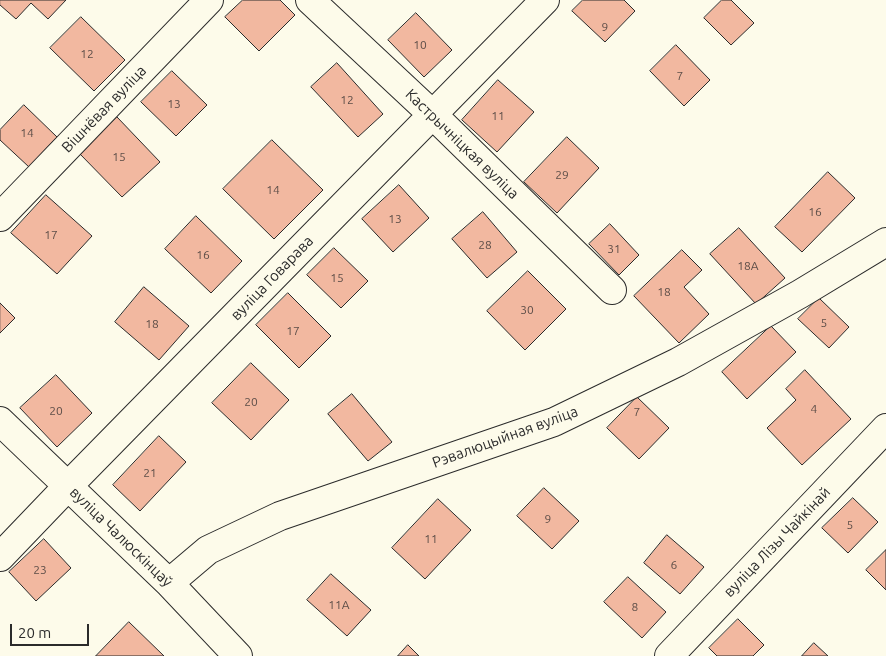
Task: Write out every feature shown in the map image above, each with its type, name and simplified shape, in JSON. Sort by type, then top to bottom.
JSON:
[{"type":"street","name":"Вішнёвая вуліца","points":[[0,217],[209,0]]},
{"type":"street","name":"Кастрычніцкая вуліца","points":[[310,0],[433,114],[612,290]]},
{"type":"street","name":"вуліца Говарава","points":[[0,558],[68,486],[545,0]]},
{"type":"street","name":"Рэвалюцыйная вуліца","points":[[169,583],[208,550],[280,516],[554,422],[678,362],[800,294],[886,242]]},
{"type":"street","name":"вуліца Чалюскінцаў","points":[[0,421],[169,583],[238,656]]},
{"type":"street","name":"вуліца Лізы Чайкінай","points":[[669,656],[886,428]]},
{"type":"building","points":[[0,0],[66,0],[48,19],[31,3],[16,19],[0,5]]},
{"type":"building","points":[[243,0],[280,0],[295,15],[259,51],[225,17]]},
{"type":"building","points":[[583,0],[624,0],[635,11],[605,42],[572,11]]},
{"type":"building","points":[[722,0],[731,0],[754,23],[731,45],[704,18]]},
{"type":"building","points":[[416,13],[452,50],[424,77],[388,40]]},
{"type":"building","points":[[81,17],[125,60],[94,91],[50,48]]},
{"type":"building","points":[[676,45],[710,80],[684,106],[650,71]]},
{"type":"building","points":[[337,63],[383,114],[358,137],[311,87]]},
{"type":"building","points":[[172,71],[207,105],[176,136],[141,102]]},
{"type":"building","points":[[498,80],[534,112],[497,152],[462,120]]},
{"type":"building","points":[[24,105],[57,137],[29,167],[0,140],[0,130]]},
{"type":"building","points":[[117,117],[160,162],[122,197],[79,153]]},
{"type":"building","points":[[567,137],[599,168],[557,213],[524,182]]},
{"type":"building","points":[[272,140],[323,190],[274,239],[223,189]]},
{"type":"building","points":[[828,172],[855,198],[802,252],[775,227]]},
{"type":"building","points":[[399,185],[429,218],[393,252],[362,219]]},
{"type":"building","points":[[46,195],[92,236],[57,274],[11,233]]},
{"type":"building","points":[[483,212],[517,252],[487,278],[452,239]]},
{"type":"building","points":[[196,216],[242,261],[211,293],[165,249]]},
{"type":"building","points":[[610,224],[639,255],[619,275],[589,244]]},
{"type":"building","points":[[739,228],[785,278],[756,304],[710,254]]},
{"type":"building","points":[[334,248],[368,281],[341,308],[307,275]]},
{"type":"building","points":[[682,250],[702,270],[684,287],[709,314],[679,343],[634,296]]},
{"type":"building","points":[[528,271],[566,309],[525,350],[487,311]]},
{"type":"building","points":[[144,287],[189,326],[159,360],[115,322]]},
{"type":"building","points":[[288,293],[331,336],[299,368],[256,325]]},
{"type":"building","points":[[819,298],[849,327],[829,348],[798,319]]},
{"type":"building","points":[[0,303],[15,318],[0,333]]},
{"type":"building","points":[[771,326],[796,352],[747,399],[722,372]]},
{"type":"building","points":[[251,363],[289,400],[251,440],[212,403]]},
{"type":"building","points":[[805,370],[851,419],[802,465],[767,428],[796,400],[786,389]]},
{"type":"building","points":[[56,375],[92,413],[57,447],[20,408]]},
{"type":"building","points":[[352,394],[392,442],[368,461],[328,414]]},
{"type":"building","points":[[637,397],[669,428],[639,459],[607,428]]},
{"type":"building","points":[[159,436],[186,462],[140,511],[113,485]]},
{"type":"building","points":[[544,488],[579,521],[552,549],[517,516]]},
{"type":"building","points":[[853,498],[878,522],[848,553],[822,528]]},
{"type":"building","points":[[438,499],[471,530],[425,579],[392,548]]},
{"type":"building","points":[[667,535],[704,567],[680,594],[644,563]]},
{"type":"building","points":[[44,539],[71,568],[36,601],[9,572]]},
{"type":"building","points":[[886,550],[886,590],[866,570]]},
{"type":"building","points":[[331,574],[371,610],[347,636],[307,600]]},
{"type":"building","points":[[628,577],[666,612],[642,638],[604,602]]},
{"type":"building","points":[[738,619],[764,645],[753,656],[717,656],[709,648]]},
{"type":"building","points":[[129,622],[164,656],[96,656]]},
{"type":"building","points":[[814,643],[828,656],[802,656]]},
{"type":"building","points":[[408,645],[419,656],[398,656]]}]
